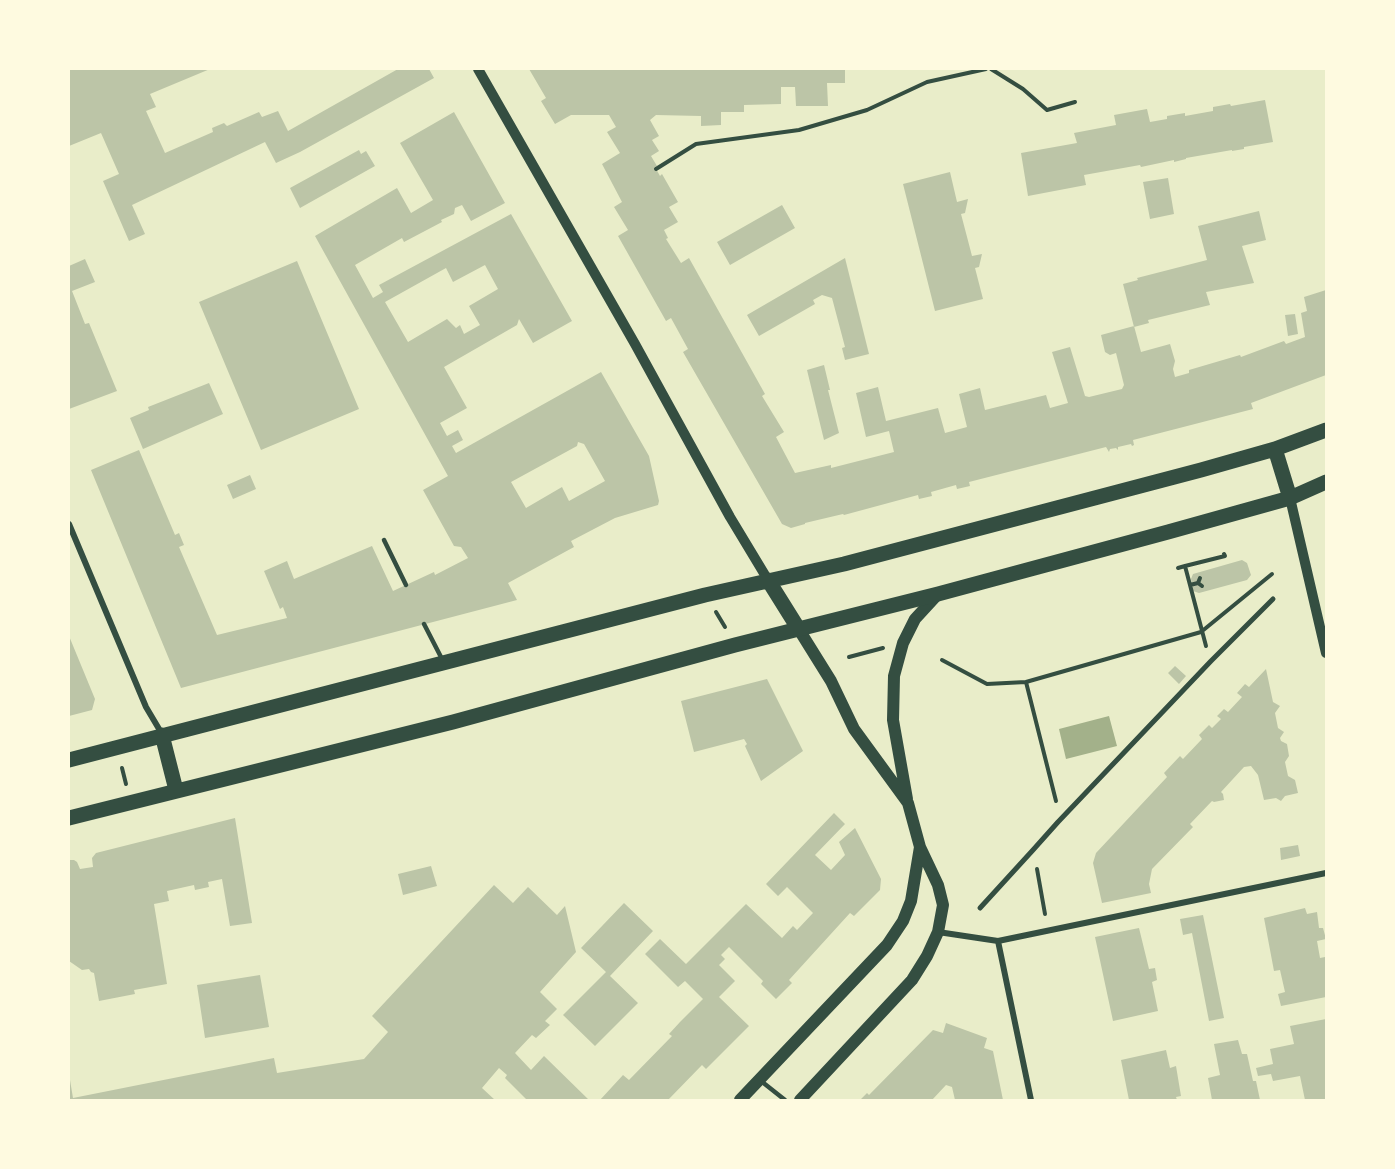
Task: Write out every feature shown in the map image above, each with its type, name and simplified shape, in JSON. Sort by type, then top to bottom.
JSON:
[{"type":"main road","points":[[69,760],[443,662],[705,595],[855,561],[1202,470],[1275,449],[1326,430]]},
{"type":"main road","points":[[1275,449],[1290,498]]},
{"type":"main road","points":[[69,818],[453,722],[798,628],[938,594],[1290,498],[1326,482]]},
{"type":"main road","points":[[768,580],[831,681],[854,729],[908,803]]},
{"type":"main road","points":[[800,1100],[912,980],[938,932],[943,905],[938,885],[920,847],[908,803],[893,720],[894,676],[903,643],[915,619],[938,594]]},
{"type":"main road","points":[[162,735],[176,790]]},
{"type":"main road","points":[[740,1100],[888,945],[903,921],[911,901],[920,847]]},
{"type":"street","points":[[478,69],[635,344],[730,517],[768,580]]},
{"type":"street","points":[[1290,498],[1326,653]]},
{"type":"street","points":[[69,524],[146,707],[162,735]]},
{"type":"street","points":[[980,908],[1060,819],[1273,599]]},
{"type":"street","points":[[938,932],[998,941],[1326,873]]},
{"type":"street","points":[[998,941],[1031,1100]]},
{"type":"lane","points":[[384,540],[406,585]]},
{"type":"lane","points":[[424,624],[443,662]]},
{"type":"lane","points":[[760,1080],[785,1100]]},
{"type":"path","points":[[656,169],[696,144],[799,130],[867,110],[927,81],[986,69]]},
{"type":"path","points":[[991,69],[1023,89],[1047,110],[1075,102]]},
{"type":"path","points":[[1178,568],[1225,556],[1224,554]]},
{"type":"path","points":[[1185,567],[1201,633]]},
{"type":"path","points":[[942,660],[987,684],[1026,682],[1201,633],[1272,574]]},
{"type":"path","points":[[1190,585],[1200,582]]},
{"type":"path","points":[[714,609],[725,627]]},
{"type":"path","points":[[849,657],[886,647]]},
{"type":"path","points":[[1026,682],[1060,819]]},
{"type":"path","points":[[119,758],[128,790]]},
{"type":"shaded area","points":[[1109,716],[1117,746],[1066,759],[1059,729]]},
{"type":"building","points":[[69,69],[210,69],[150,94],[156,107],[146,111],[165,153],[213,132],[212,128],[224,123],[227,126],[259,112],[262,117],[278,111],[288,131],[398,69],[429,69],[434,78],[276,163],[265,142],[132,205],[145,234],[129,241],[103,181],[119,174],[101,133],[69,146]]},
{"type":"building","points":[[529,69],[845,69],[845,83],[827,83],[828,106],[796,106],[795,87],[781,87],[781,104],[744,105],[744,112],[721,112],[721,125],[701,126],[701,116],[656,115],[650,120],[659,136],[652,140],[659,151],[651,156],[660,176],[662,174],[678,202],[669,207],[678,222],[664,230],[668,238],[666,239],[681,263],[689,258],[765,394],[762,396],[784,432],[776,437],[795,473],[831,465],[831,468],[894,452],[889,431],[866,437],[856,393],[878,387],[886,421],[938,408],[945,433],[967,427],[959,394],[980,388],[985,410],[1046,395],[1050,408],[1068,403],[1052,352],[1070,347],[1085,396],[1089,397],[1122,389],[1124,385],[1116,353],[1110,355],[1105,352],[1101,335],[1134,326],[1141,352],[1170,344],[1175,361],[1173,369],[1175,377],[1189,373],[1189,370],[1240,355],[1241,357],[1284,341],[1286,344],[1305,337],[1301,313],[1307,311],[1304,297],[1326,290],[1326,375],[1251,403],[1253,409],[1133,440],[1134,445],[1132,446],[1131,444],[1118,447],[1118,450],[1110,449],[1109,452],[1106,447],[969,482],[970,486],[957,489],[956,485],[931,492],[932,496],[919,499],[918,495],[791,528],[782,524],[683,352],[688,349],[671,318],[666,321],[618,236],[628,230],[614,207],[622,202],[602,164],[620,153],[607,132],[616,127],[609,115],[571,115],[555,124],[541,101],[546,98]]},
{"type":"building","points":[[1265,100],[1273,142],[1174,162],[1174,160],[1084,175],[1086,185],[1028,196],[1021,153],[1077,143],[1074,133],[1116,125],[1114,115],[1147,109],[1150,122],[1167,119],[1167,116],[1185,113],[1185,116],[1213,111],[1213,107]]},
{"type":"building","points":[[454,112],[505,203],[471,221],[462,205],[455,208],[454,214],[441,220],[442,222],[404,242],[402,238],[355,265],[373,298],[383,292],[379,285],[511,214],[572,321],[533,343],[519,319],[517,325],[444,367],[467,408],[440,423],[447,436],[458,430],[463,440],[452,446],[456,453],[601,372],[649,456],[658,505],[615,518],[571,541],[574,547],[508,583],[517,600],[181,688],[91,470],[139,450],[175,535],[179,533],[184,545],[179,547],[217,635],[287,618],[283,607],[280,609],[264,571],[287,561],[294,579],[372,546],[393,591],[434,572],[435,575],[468,558],[461,547],[454,546],[423,490],[448,476],[315,236],[397,188],[411,213],[433,200],[400,143]],"holes":[[[485,265],[498,289],[469,306],[480,325],[464,334],[460,325],[456,328],[447,319],[408,342],[385,302],[446,268],[453,282]],[[578,442],[584,444],[605,481],[569,501],[562,487],[526,508],[511,482],[577,446]]]},
{"type":"building","points":[[359,150],[361,154],[366,151],[375,166],[300,208],[290,188]]},
{"type":"building","points":[[950,172],[957,202],[968,199],[965,213],[961,214],[972,256],[982,254],[979,267],[975,268],[983,299],[935,311],[903,184]]},
{"type":"building","points":[[1168,178],[1174,214],[1150,219],[1143,182]]},
{"type":"building","points":[[782,205],[795,228],[730,265],[717,242]]},
{"type":"building","points":[[1259,211],[1266,240],[1242,246],[1254,283],[1206,292],[1210,305],[1148,320],[1149,323],[1134,327],[1123,284],[1138,280],[1137,278],[1207,260],[1198,226]]},
{"type":"building","points":[[845,258],[869,354],[845,360],[842,348],[845,347],[832,298],[822,295],[813,300],[815,304],[759,336],[747,315]]},
{"type":"building","points":[[85,259],[95,282],[72,291],[85,324],[89,323],[117,391],[69,409],[69,266]]},
{"type":"building","points":[[297,261],[359,409],[261,450],[199,302]]},
{"type":"building","points":[[1295,314],[1298,334],[1288,336],[1285,315]]},
{"type":"building","points":[[824,365],[839,433],[824,440],[807,370]]},
{"type":"building","points":[[209,383],[223,414],[143,449],[130,418],[149,410],[148,407]]},
{"type":"building","points":[[250,475],[256,489],[233,499],[227,485]]},
{"type":"building","points":[[1242,560],[1247,563],[1251,575],[1247,580],[1199,593],[1193,591],[1191,579],[1193,574]]},
{"type":"building","points":[[69,636],[95,699],[92,710],[69,716]]},
{"type":"building","points":[[1175,666],[1186,676],[1179,684],[1168,673]]},
{"type":"building","points":[[1266,669],[1273,702],[1280,706],[1275,713],[1278,728],[1284,732],[1280,738],[1281,741],[1287,744],[1289,756],[1285,762],[1288,776],[1295,780],[1298,793],[1285,796],[1281,801],[1276,798],[1264,800],[1258,775],[1251,766],[1244,767],[1221,792],[1224,800],[1212,801],[1190,824],[1193,827],[1152,869],[1149,884],[1151,893],[1102,903],[1093,863],[1096,853],[1167,777],[1164,773],[1180,756],[1183,759],[1202,739],[1199,735],[1209,725],[1212,728],[1221,719],[1217,716],[1224,709],[1228,712],[1242,697],[1237,693],[1245,684],[1249,687]]},
{"type":"building","points":[[767,679],[803,751],[761,781],[744,739],[694,752],[681,701]]},
{"type":"building","points":[[834,813],[845,824],[815,855],[831,870],[845,855],[839,842],[855,828],[881,879],[880,890],[854,916],[850,913],[789,980],[792,983],[776,999],[761,984],[763,981],[729,947],[721,955],[725,959],[719,965],[735,981],[719,997],[749,1026],[706,1069],[702,1065],[668,1100],[600,1100],[623,1075],[629,1080],[672,1036],[669,1034],[703,999],[685,981],[678,987],[645,954],[660,939],[686,964],[746,904],[782,938],[793,926],[797,930],[813,913],[787,887],[778,896],[766,884]]},
{"type":"building","points":[[235,818],[252,923],[230,926],[222,879],[208,882],[209,887],[195,890],[194,885],[167,891],[169,901],[154,904],[167,984],[134,990],[135,994],[99,1001],[94,973],[89,969],[82,970],[69,961],[69,860],[77,862],[80,869],[93,867],[92,858],[96,853]]},
{"type":"building","points":[[1298,845],[1300,856],[1281,860],[1280,848]]},
{"type":"building","points":[[431,866],[437,886],[403,895],[398,874]]},
{"type":"building","points":[[494,885],[513,903],[528,887],[557,915],[565,906],[576,952],[540,992],[557,1009],[545,1021],[550,1025],[536,1038],[532,1035],[515,1053],[531,1070],[544,1056],[589,1100],[527,1100],[505,1078],[507,1075],[499,1068],[482,1088],[495,1100],[69,1100],[69,1080],[73,1098],[274,1058],[277,1073],[364,1059],[388,1032],[372,1016]]},
{"type":"building","points":[[624,903],[653,931],[610,976],[638,1003],[595,1046],[563,1015],[606,972],[581,948]]},
{"type":"building","points":[[1305,908],[1307,914],[1317,912],[1319,928],[1323,928],[1326,939],[1317,941],[1320,958],[1325,957],[1326,961],[1326,997],[1281,1006],[1278,994],[1285,992],[1280,970],[1274,971],[1264,918]]},
{"type":"building","points":[[1203,915],[1224,1018],[1209,1021],[1192,933],[1183,935],[1180,919]]},
{"type":"building","points":[[1139,928],[1149,969],[1155,968],[1157,980],[1152,982],[1158,1011],[1113,1021],[1095,937]]},
{"type":"building","points":[[260,975],[269,1027],[205,1038],[197,985]]},
{"type":"building","points":[[1326,1019],[1326,1100],[1305,1100],[1300,1076],[1273,1081],[1271,1074],[1258,1076],[1256,1068],[1273,1064],[1270,1049],[1294,1044],[1290,1026]]},
{"type":"building","points":[[946,1023],[987,1038],[984,1048],[993,1051],[1003,1100],[955,1100],[952,1087],[946,1085],[932,1100],[860,1100],[867,1093],[869,1095],[933,1030],[943,1033]]},
{"type":"building","points":[[1238,1040],[1242,1054],[1247,1054],[1260,1100],[1212,1100],[1208,1078],[1220,1075],[1214,1044]]},
{"type":"building","points":[[1166,1050],[1170,1068],[1176,1066],[1181,1096],[1176,1097],[1177,1100],[1129,1100],[1121,1060]]}]
